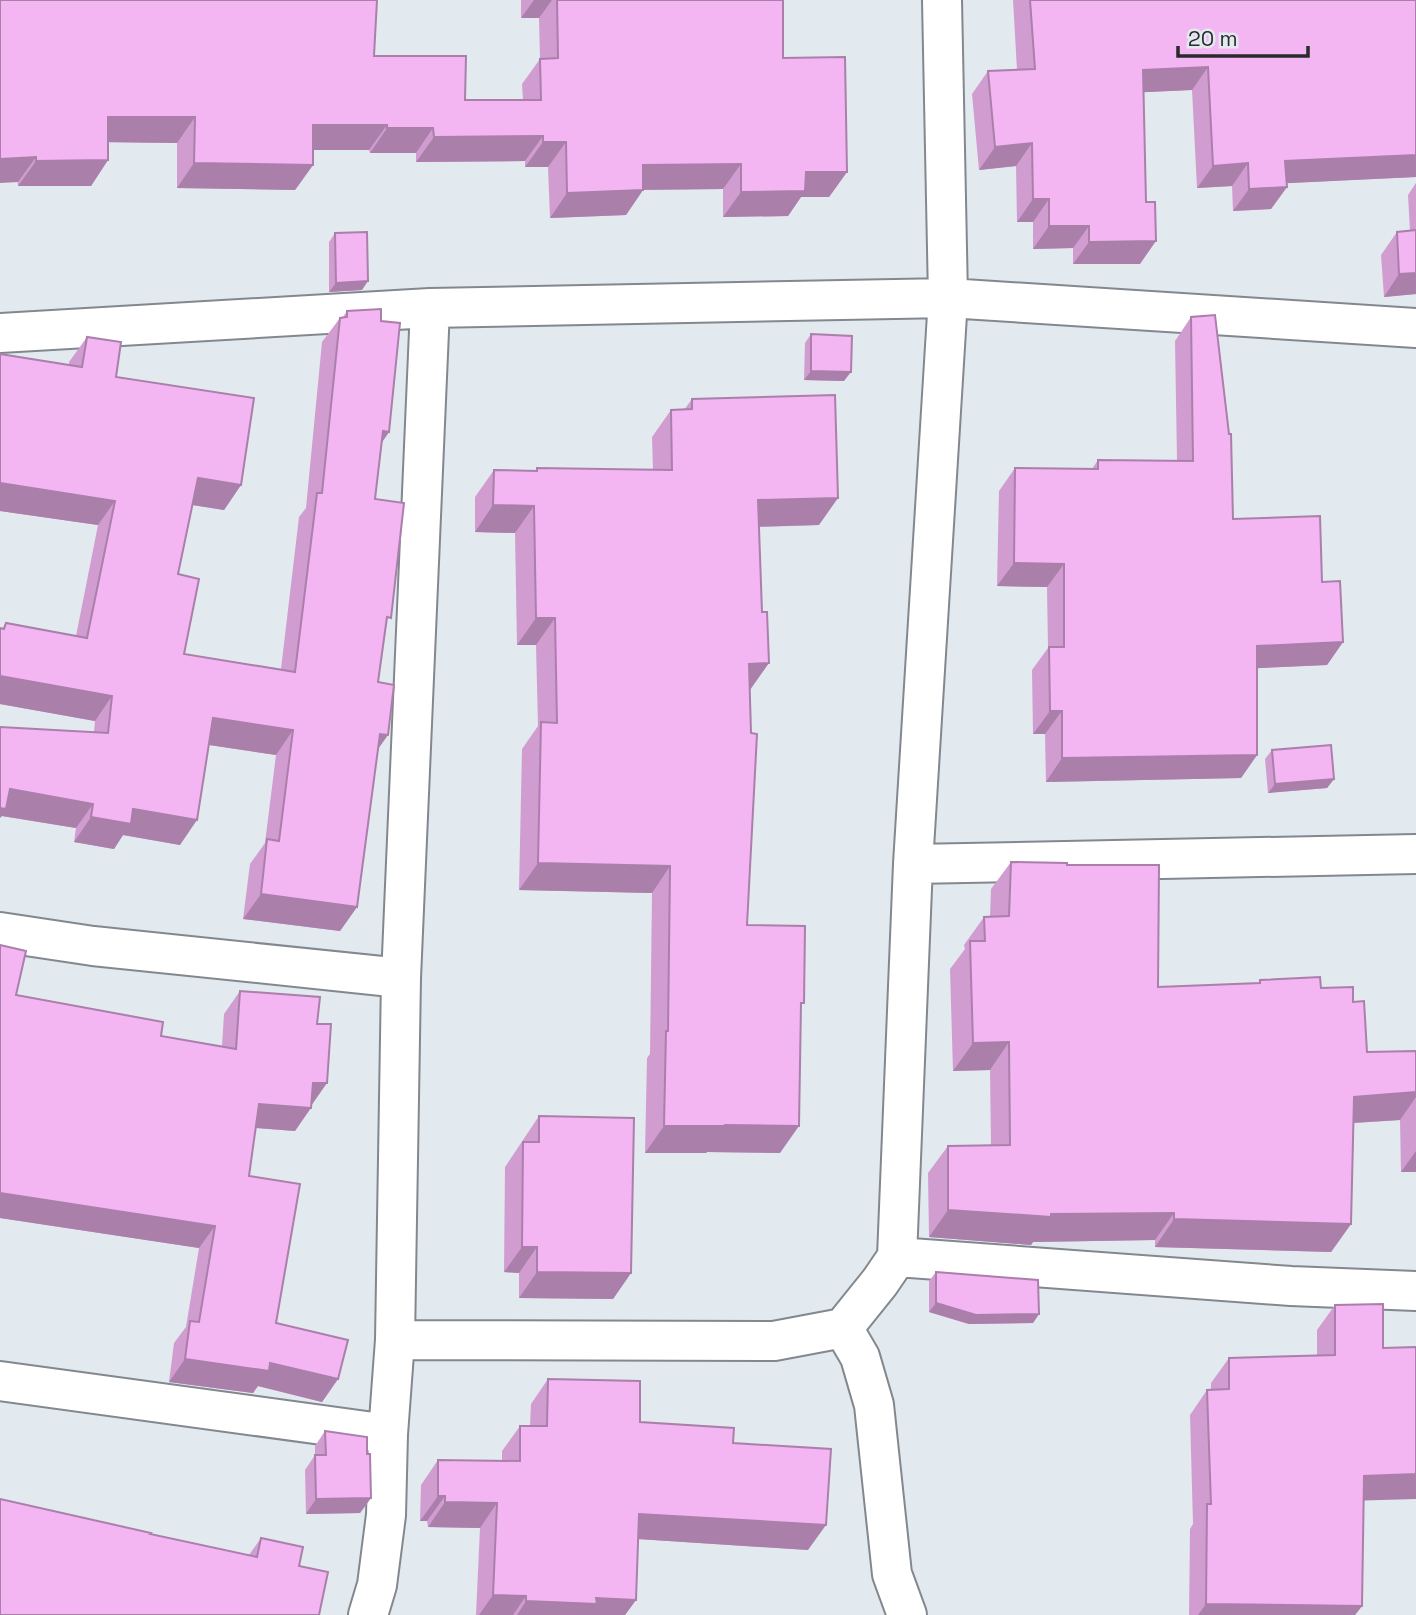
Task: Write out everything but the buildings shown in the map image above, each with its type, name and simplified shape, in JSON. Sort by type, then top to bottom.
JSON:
[{"type":"street","points":[[395,1340],[774,1341],[843,1328],[897,1257],[913,864],[948,298],[942,0]]},
{"type":"street","points":[[0,333],[430,308],[948,298],[1416,328]]},
{"type":"street","points":[[368,1615],[377,1585],[386,1515],[388,1434],[395,1340],[401,978],[430,308]]},
{"type":"street","points":[[913,864],[1416,854]]},
{"type":"street","points":[[0,932],[93,946],[401,978]]},
{"type":"street","points":[[897,1257],[1292,1286],[1416,1292]]},
{"type":"street","points":[[843,1328],[860,1357],[874,1405],[892,1574],[907,1615]]},
{"type":"street","points":[[0,1381],[388,1434]]}]
